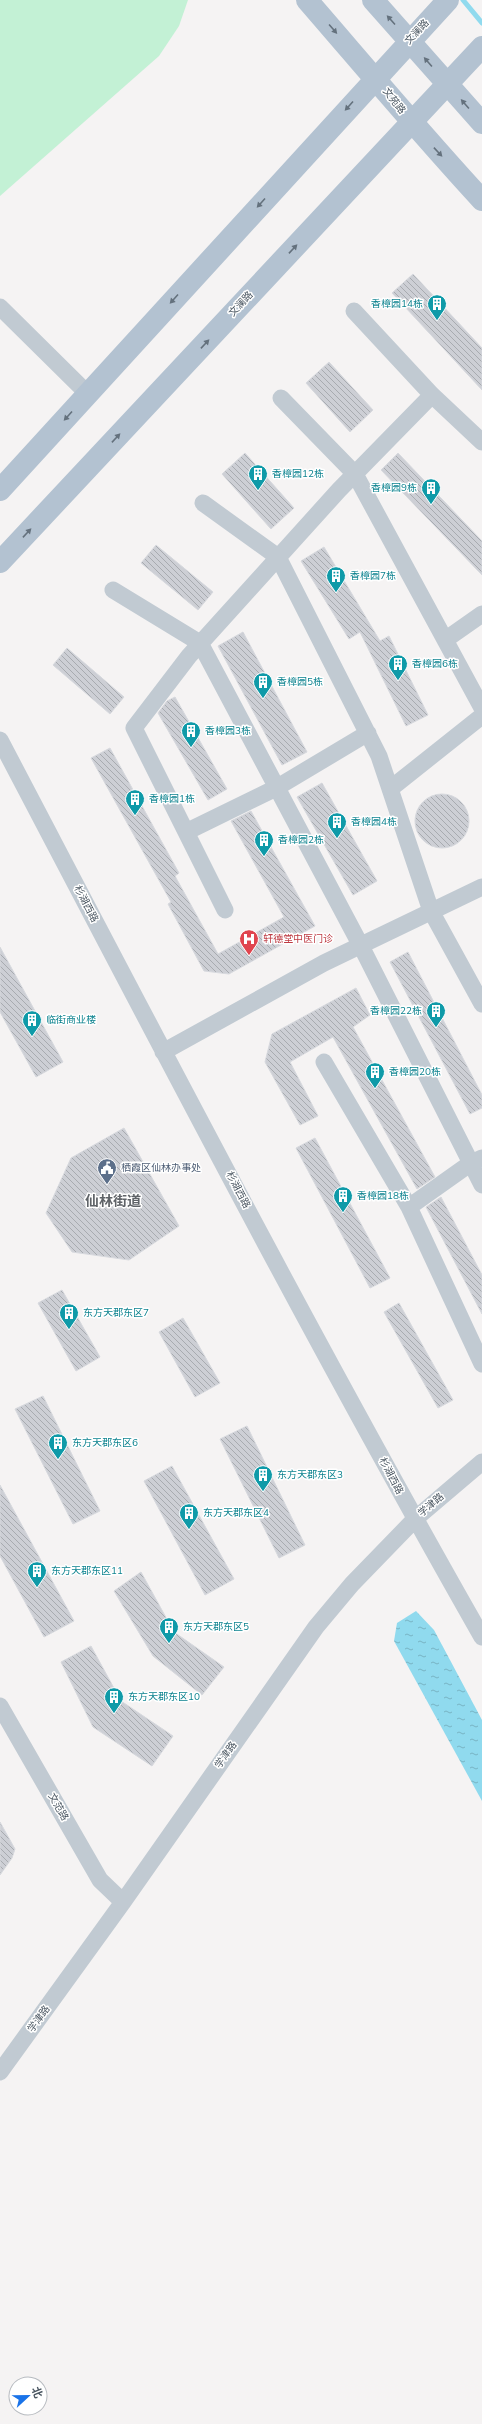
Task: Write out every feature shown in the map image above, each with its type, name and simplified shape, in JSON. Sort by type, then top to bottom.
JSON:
[{"type":"main road","name":"文苑路","points":[[307,0],[375,78],[411,123],[482,200]]},
{"type":"main road","points":[[373,0],[482,123]]},
{"type":"main road","name":"文澜路","points":[[0,490],[444,3]]},
{"type":"main road","name":"文澜路","points":[[0,562],[482,47]]},
{"type":"street","points":[[0,307],[88,394]]},
{"type":"street","points":[[354,311],[432,395],[482,442]]},
{"type":"street","points":[[225,910],[134,728],[200,643],[355,474],[432,395]]},
{"type":"street","points":[[281,398],[355,474],[482,708]]},
{"type":"street","points":[[203,503],[278,557],[379,756],[431,911],[482,1004]]},
{"type":"street","points":[[113,590],[200,643],[360,946],[477,1161],[482,1185]]},
{"type":"street","points":[[445,640],[482,614]]},
{"type":"street","points":[[390,789],[482,716]]},
{"type":"street","points":[[186,832],[276,788],[368,733]]},
{"type":"street","name":"杉湖西路","points":[[0,740],[163,1052],[415,1519],[482,1637]]},
{"type":"street","points":[[163,1052],[360,946],[482,887]]},
{"type":"street","points":[[324,1062],[409,1207],[482,1364]]},
{"type":"street","points":[[409,1207],[477,1161]]},
{"type":"street","name":"学津路","points":[[0,2072],[123,1902],[316,1627],[352,1584],[415,1519],[482,1462]]},
{"type":"street","name":"文范路","points":[[0,1706],[100,1880],[123,1902]]},
{"type":"green space","points":[[0,0],[188,0],[179,26],[159,56],[0,196]]},
{"type":"water","points":[[416,1611],[434,1630],[482,1720],[482,1801],[394,1641],[397,1623]]},
{"type":"building","name":"香樟园14栋","points":[[413,274],[482,348],[482,390],[392,293]]},
{"type":"building","points":[[329,362],[373,410],[350,432],[306,383]]},
{"type":"building","name":"香樟园12栋","points":[[245,453],[294,508],[271,529],[222,474]]},
{"type":"building","name":"香樟园9栋","points":[[398,453],[482,541],[482,575],[381,470]]},
{"type":"building","points":[[156,545],[213,592],[198,610],[141,563]]},
{"type":"building","points":[[324,547],[380,641],[389,636],[428,715],[406,726],[360,632],[349,639],[301,561]]},
{"type":"building","name":"香樟园5栋","points":[[243,632],[307,752],[282,765],[218,646]]},
{"type":"building","points":[[67,648],[124,697],[110,714],[53,665]]},
{"type":"building","name":"香樟园3栋","points":[[175,697],[227,789],[208,800],[158,713],[167,701]]},
{"type":"building","name":"香樟园2栋","points":[[110,748],[179,873],[175,876],[218,954],[284,917],[231,821],[251,811],[315,926],[229,974],[204,971],[168,904],[171,902],[91,758]]},
{"type":"building","name":"香樟园4栋","points":[[322,783],[377,881],[353,895],[297,797]]},
{"type":"building","points":[[437,794],[447,794],[457,798],[465,806],[469,816],[469,826],[465,836],[457,844],[447,848],[437,848],[427,844],[419,836],[415,826],[415,816],[419,806],[427,798]]},
{"type":"building","name":"临街商业楼","points":[[0,947],[63,1062],[36,1077],[0,1012]]},
{"type":"building","name":"香樟园22栋","points":[[408,952],[482,1095],[482,1108],[470,1114],[390,962]]},
{"type":"building","name":"香樟园20栋","points":[[356,988],[370,1015],[353,1027],[435,1177],[417,1189],[333,1037],[290,1062],[318,1116],[300,1125],[265,1062],[272,1034]]},
{"type":"building","name":"栖霞区仙林办事处","points":[[124,1128],[179,1226],[129,1260],[72,1252],[46,1213],[71,1158]]},
{"type":"building","name":"香樟园18栋","points":[[315,1138],[390,1278],[370,1288],[296,1148]]},
{"type":"building","points":[[441,1197],[482,1275],[482,1314],[426,1207]]},
{"type":"building","name":"东方天郡东区7","points":[[62,1290],[100,1357],[76,1371],[38,1303]]},
{"type":"building","points":[[399,1303],[453,1400],[438,1408],[384,1312]]},
{"type":"building","points":[[183,1318],[220,1383],[195,1397],[159,1332]]},
{"type":"building","name":"东方天郡东区6","points":[[43,1396],[100,1511],[73,1524],[15,1409]]},
{"type":"building","name":"东方天郡东区3","points":[[247,1426],[305,1545],[279,1558],[220,1439]]},
{"type":"building","name":"东方天郡东区4","points":[[172,1466],[234,1579],[205,1595],[144,1481]]},
{"type":"building","name":"东方天郡东区11","points":[[0,1485],[74,1621],[44,1637],[0,1556]]},
{"type":"building","name":"东方天郡东区5","points":[[141,1572],[174,1632],[224,1667],[202,1695],[153,1656],[114,1591]]},
{"type":"building","name":"东方天郡东区10","points":[[91,1646],[121,1701],[173,1736],[152,1766],[93,1727],[61,1662]]},
{"type":"building","points":[[0,1822],[15,1849],[12,1858],[0,1875]]},
{"type":"waterway","points":[[463,0],[482,23]]},
{"type":"place","name":"香樟园14栋","points":[[437,321]]},
{"type":"place","name":"香樟园12栋","points":[[258,491]]},
{"type":"place","name":"香樟园9栋","points":[[431,505]]},
{"type":"place","name":"香樟园7栋","points":[[336,593]]},
{"type":"place","name":"香樟园6栋","points":[[398,681]]},
{"type":"place","name":"香樟园5栋","points":[[263,699]]},
{"type":"place","name":"香樟园3栋","points":[[191,748]]},
{"type":"place","name":"香樟园1栋","points":[[135,816]]},
{"type":"place","name":"香樟园4栋","points":[[337,839]]},
{"type":"place","name":"香樟园2栋","points":[[264,857]]},
{"type":"place","name":"轩德堂中医门诊","points":[[249,956]]},
{"type":"place","name":"香樟园22栋","points":[[436,1028]]},
{"type":"place","name":"临街商业楼","points":[[32,1037]]},
{"type":"place","name":"香樟园20栋","points":[[375,1089]]},
{"type":"place","name":"栖霞区仙林办事处","points":[[107,1185]]},
{"type":"place","name":"香樟园18栋","points":[[343,1213]]},
{"type":"place","name":"东方天郡东区7","points":[[69,1330]]},
{"type":"place","name":"东方天郡东区6","points":[[58,1460]]},
{"type":"place","name":"东方天郡东区3","points":[[263,1492]]},
{"type":"place","name":"东方天郡东区4","points":[[189,1530]]},
{"type":"place","name":"东方天郡东区11","points":[[37,1588]]},
{"type":"place","name":"东方天郡东区5","points":[[169,1644]]},
{"type":"place","name":"东方天郡东区10","points":[[114,1714]]},
{"type":"district","name":"仙林街道","points":[[113,1201]]}]
